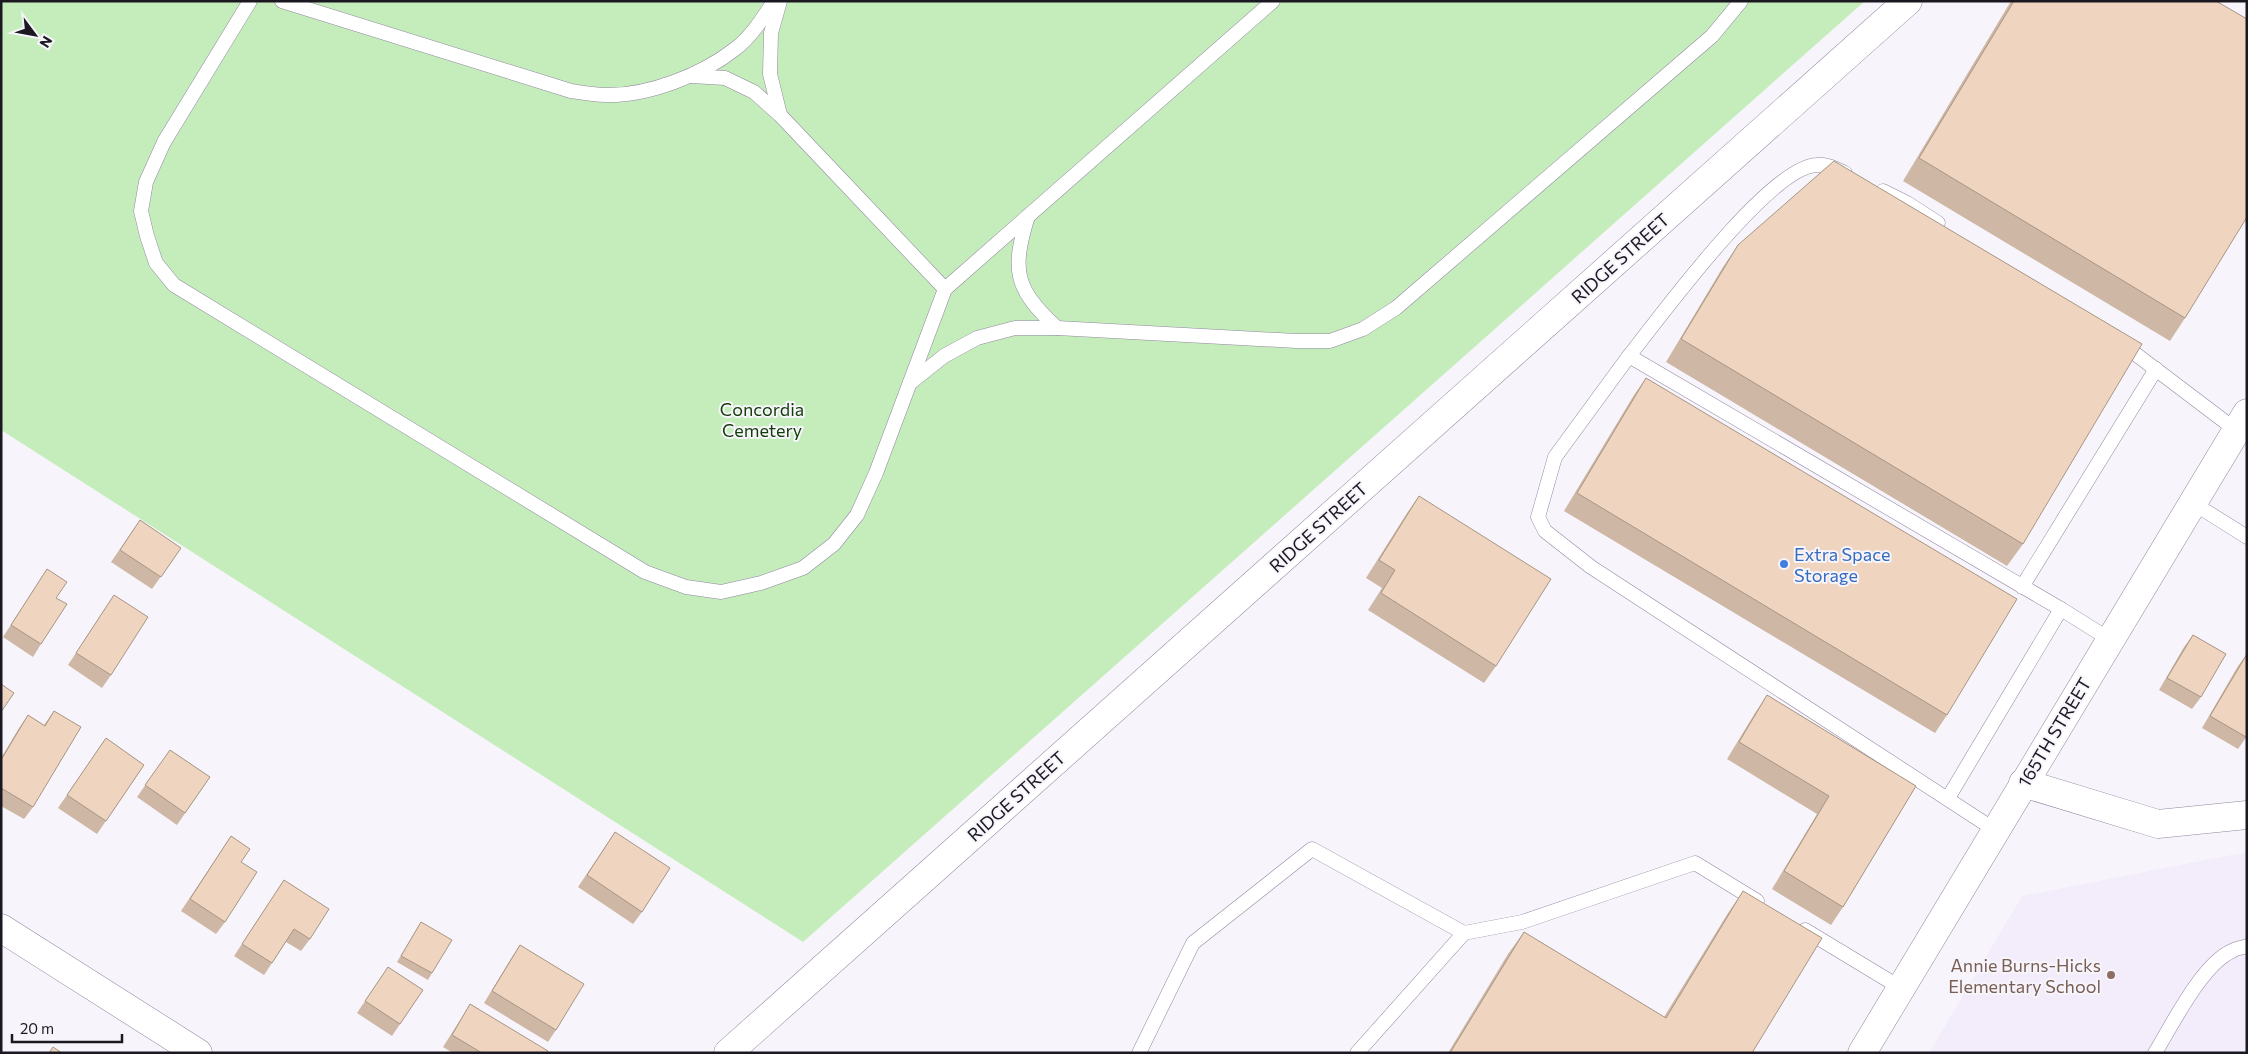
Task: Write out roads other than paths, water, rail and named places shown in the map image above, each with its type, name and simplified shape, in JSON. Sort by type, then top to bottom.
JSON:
[{"type":"street","name":"RIDGE STREET","points":[[728,1053],[1908,1]]},
{"type":"street","name":"165TH STREET","points":[[1862,1053],[2109,639],[2242,422]]},
{"type":"street","points":[[2023,783],[2158,824],[2247,815]]},
{"type":"street","points":[[1,928],[198,1053]]},
{"type":"lane","points":[[250,1],[164,142],[146,182],[141,210],[156,263],[174,285],[645,572],[686,587],[721,592],[761,583],[803,568],[834,544],[857,515],[876,473],[945,289],[1273,1]]},
{"type":"lane","points":[[282,1],[571,92],[607,95],[650,89],[692,76],[736,48],[761,20],[774,1]]},
{"type":"lane","points":[[780,1],[771,32],[770,74],[780,115]]},
{"type":"lane","points":[[910,384],[944,356],[977,338],[1015,328],[1057,328],[1296,342],[1330,341],[1363,329],[1396,308],[1712,36],[1741,1]]},
{"type":"lane","points":[[692,76],[725,78],[754,92],[780,115],[945,289]]},
{"type":"lane","points":[[1856,179],[1831,166],[1815,164],[1785,178],[1725,235],[1629,356],[1555,457],[1538,517],[1545,531],[1591,567],[1995,830]]},
{"type":"lane","points":[[1873,187],[1907,203],[1949,230]]},
{"type":"lane","points":[[1028,216],[1020,241],[1019,269],[1024,291],[1036,309],[1057,328]]},
{"type":"lane","points":[[2107,334],[2156,369],[2242,422]]},
{"type":"lane","points":[[1629,356],[2109,639]]},
{"type":"lane","points":[[2022,586],[2156,369]]},
{"type":"lane","points":[[2192,503],[2247,537]]},
{"type":"lane","points":[[1948,798],[2061,609]]},
{"type":"lane","points":[[1139,1053],[1193,943],[1312,849],[1464,933]]},
{"type":"lane","points":[[1357,1053],[1464,933],[1522,922],[1695,863],[1769,908]]},
{"type":"lane","points":[[1794,923],[1901,988]]},
{"type":"lane","points":[[2155,1053],[2200,980],[2218,960],[2231,951],[2247,946]]},
{"type":"place","name":"Extra Space Storage","points":[[1784,564]]},
{"type":"place","name":"Annie Burns-Hicks Elementary School","points":[[2111,975]]},
{"type":"park label","name":"Concordia Cemetery","points":[[762,419]]}]
